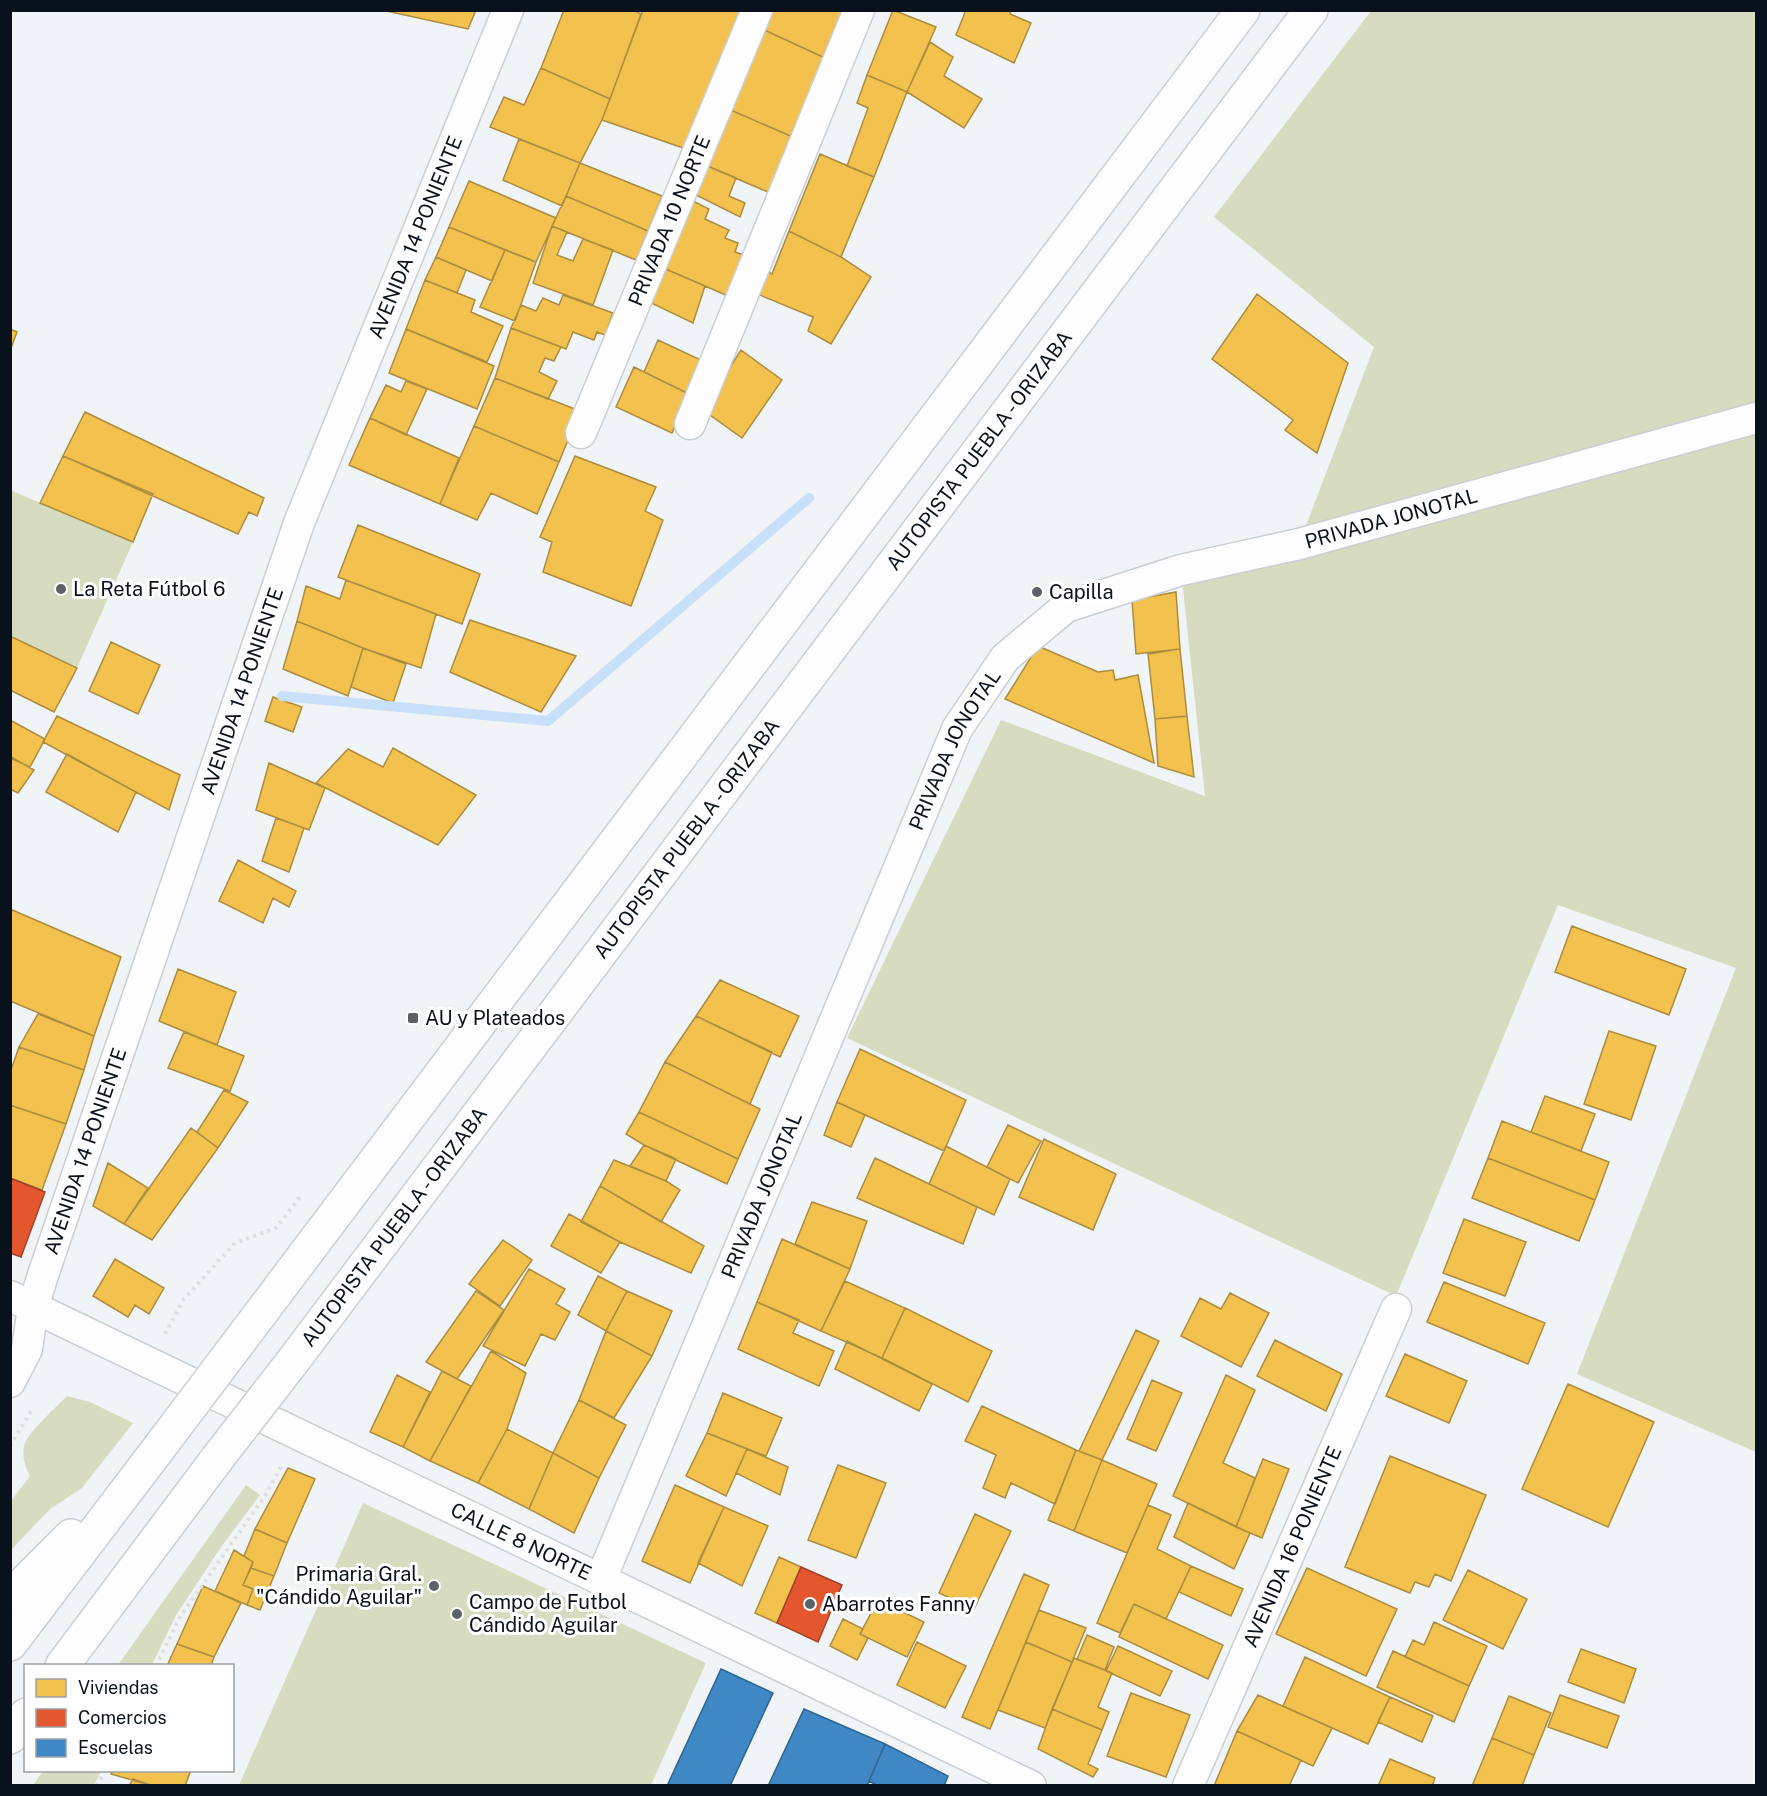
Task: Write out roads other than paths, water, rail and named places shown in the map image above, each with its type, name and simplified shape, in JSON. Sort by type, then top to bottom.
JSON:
[{"type":"highway","points":[[10,1644],[1243,10]]},
{"type":"highway","name":"AUTOPISTA PUEBLA - ORIZABA","points":[[63,1664],[1311,10]]},
{"type":"highway","points":[[10,1597],[165,1440]]},
{"type":"highway","points":[[10,1737],[24,1718]]},
{"type":"street","name":"AVENIDA 14 PONIENTE","points":[[10,1382],[27,1349],[22,1302],[299,523],[508,10]]},
{"type":"street","name":"PRIVADA 10 NORTE","points":[[581,433],[756,10]]},
{"type":"street","points":[[690,424],[859,10]]},
{"type":"street","name":"PRIVADA JONOTAL","points":[[601,1579],[957,729],[1005,658],[1066,606],[1097,596],[1181,570],[1299,544],[1756,418]]},
{"type":"street","name":"CALLE 8 NORTE","points":[[22,1302],[1031,1785]]},
{"type":"street","name":"AVENIDA 16 PONIENTE","points":[[1188,1785],[1396,1309]]},
{"type":"waterway","points":[[282,696],[548,721],[809,498]]},
{"type":"place","name":"La Reta Fútbol 6","points":[[61,589]]},
{"type":"place","name":"Capilla","points":[[1037,592]]},
{"type":"place","name":"AU y Plateados","points":[[413,1018]]},
{"type":"place","name":"Primaria Gral. \"Cándido Aguilar\"","points":[[434,1586]]},
{"type":"place","name":"Abarrotes Fanny","points":[[810,1604]]},
{"type":"place","name":"Campo de Futbol Cándido Aguilar","points":[[457,1614]]}]
